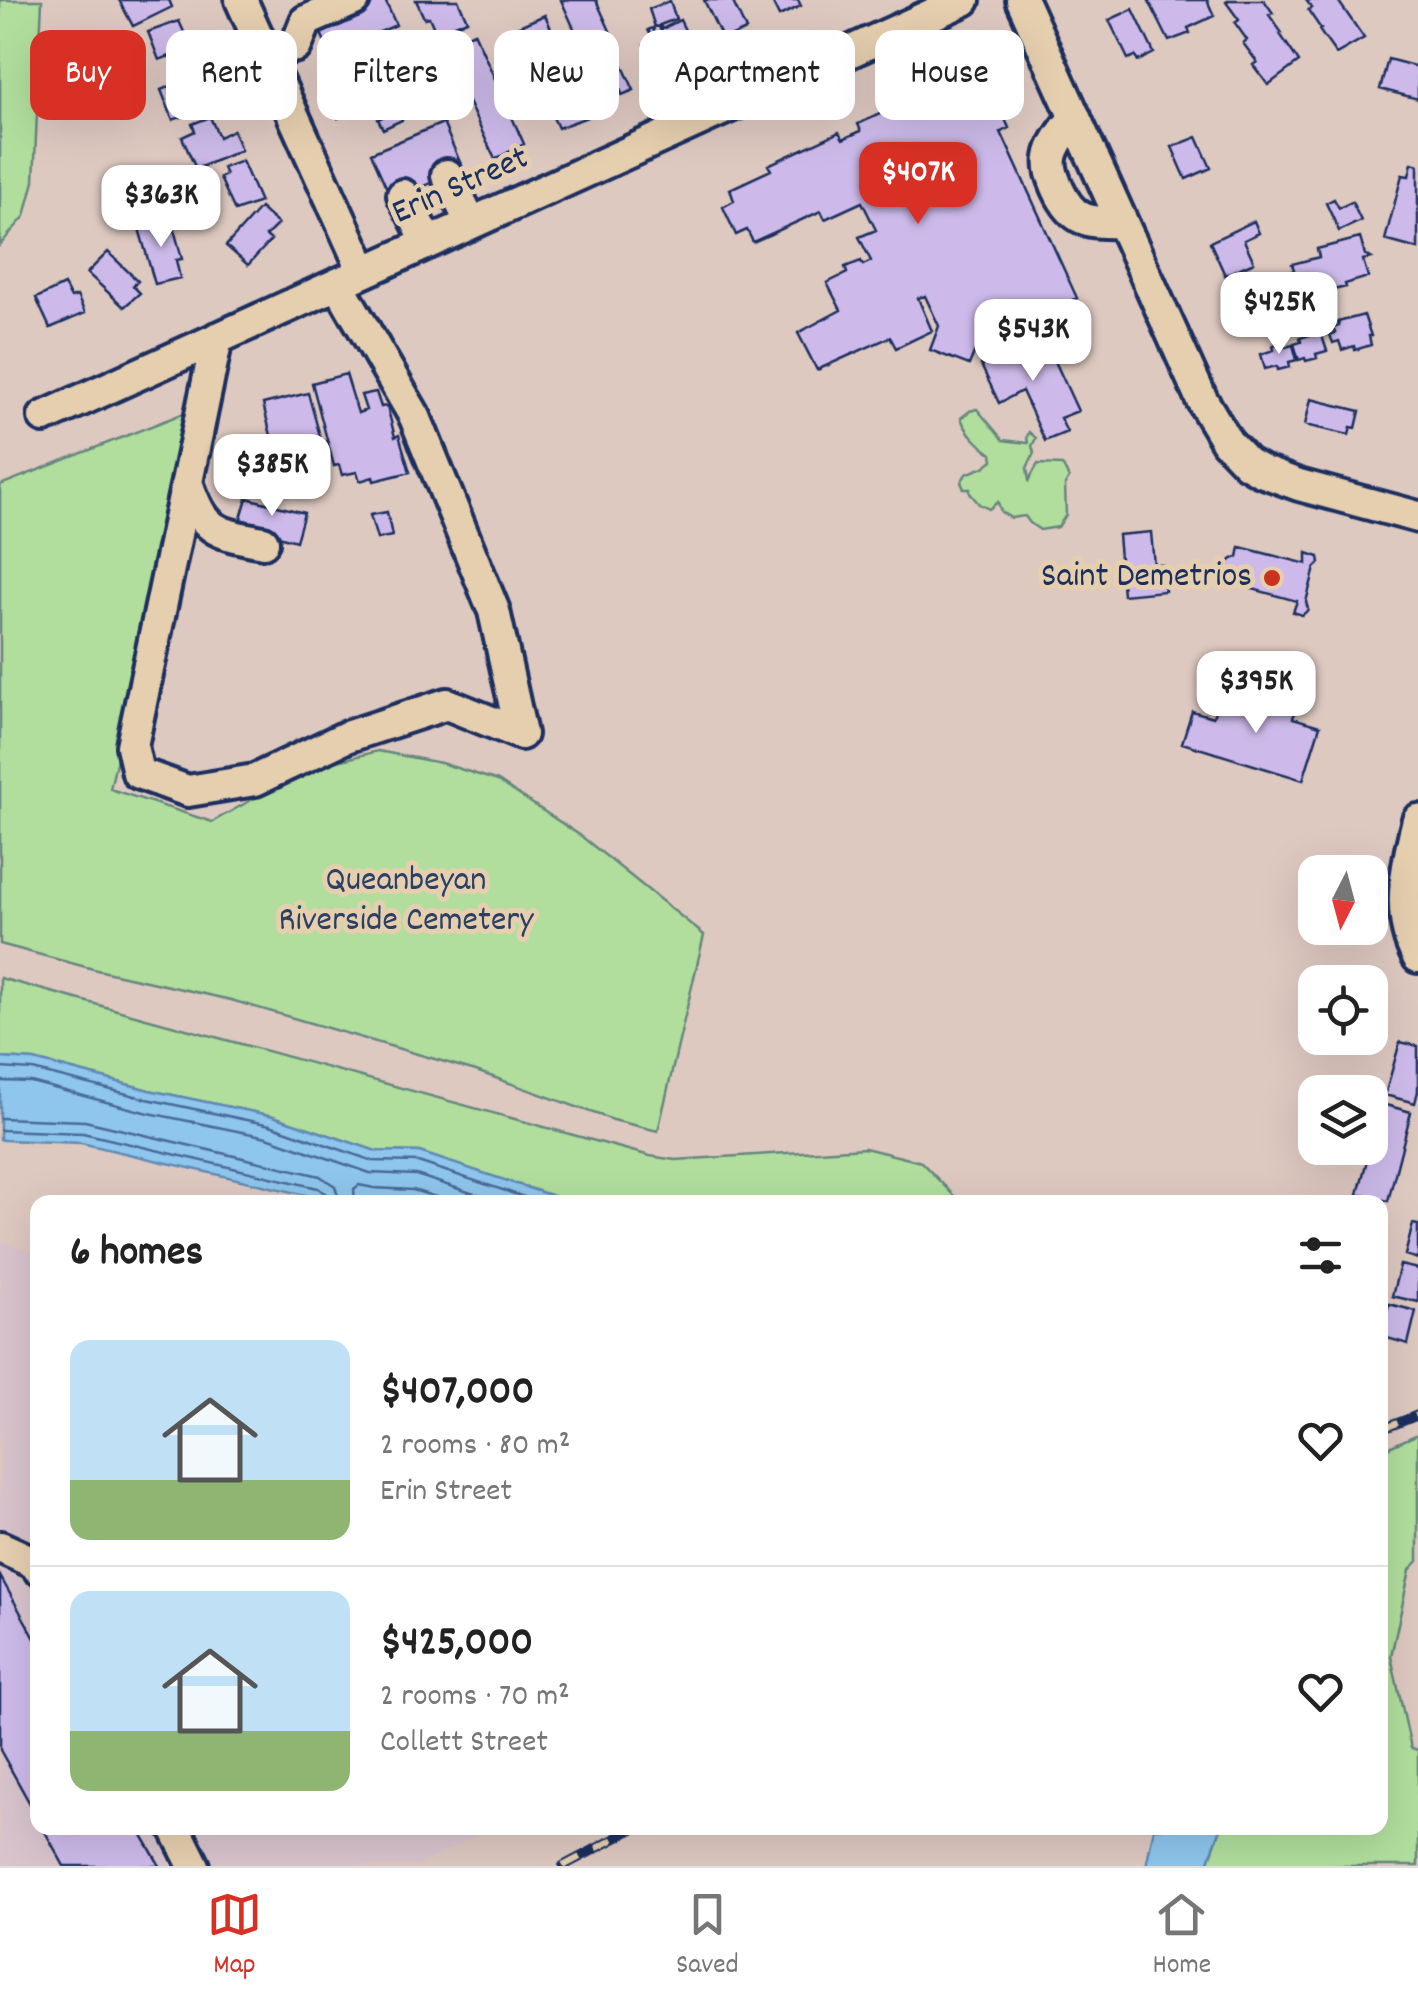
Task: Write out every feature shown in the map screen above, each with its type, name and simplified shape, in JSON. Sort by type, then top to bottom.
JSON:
[{"type":"street","points":[[240,0],[254,30]]},
{"type":"street","points":[[297,44],[306,21],[354,0]]},
{"type":"street","name":"Erin Street","points":[[44,417],[964,0]]},
{"type":"street","points":[[1022,0],[1211,419],[1237,454],[1260,472],[1277,478],[1418,517]]},
{"type":"street","points":[[1075,117],[1060,138],[1050,164],[1059,191],[1080,218],[1098,223],[1122,222]]},
{"type":"street","points":[[217,338],[132,746],[138,773],[188,792],[254,780],[346,737],[447,704],[520,734],[494,611],[415,416],[351,278],[290,120]]},
{"type":"street","points":[[447,175],[471,224]]},
{"type":"street","points":[[403,195],[428,243]]},
{"type":"street","points":[[187,482],[195,506],[208,525],[224,534],[262,542]]},
{"type":"street","points":[[1418,820],[1405,896],[1405,922],[1418,957]]},
{"type":"street","points":[[0,1547],[30,1561]]},
{"type":"street","points":[[178,1835],[194,1866]]},
{"type":"shaded area","points":[[0,1241],[30,1251],[30,1835],[476,1835],[419,1866],[0,1866]]},
{"type":"green space","points":[[0,0],[42,0],[41,30],[30,30],[30,120],[37,120],[34,181],[25,216],[0,245]]},
{"type":"green space","name":"Queanbeyan Riverside Cemetery","points":[[197,408],[110,789],[212,822],[322,765],[378,751],[441,763],[498,781],[581,836],[704,935],[658,1131],[613,1120],[476,1071],[231,1000],[0,944],[0,485]]},
{"type":"green space","points":[[977,409],[1003,440],[1028,443],[1029,432],[1036,438],[1027,468],[1029,480],[1038,464],[1062,465],[1069,478],[1065,485],[1066,515],[1058,527],[1040,530],[1025,516],[1011,518],[1001,512],[998,502],[989,509],[979,504],[970,489],[964,489],[961,482],[966,474],[993,460],[961,418]]},
{"type":"green space","points":[[0,978],[650,1156],[675,1160],[865,1148],[921,1162],[953,1195],[550,1195],[419,1152],[376,1151],[273,1116],[34,1060],[0,1058]]},
{"type":"green space","points":[[1418,1434],[1418,1561],[1410,1570],[1391,1656],[1411,1748],[1418,1750],[1418,1866],[1207,1866],[1218,1835],[1388,1835],[1388,1447]]},
{"type":"water","points":[[0,1058],[34,1060],[273,1116],[376,1151],[419,1152],[550,1195],[306,1195],[81,1143],[0,1139]]},
{"type":"water","points":[[1153,1835],[1218,1835],[1207,1866],[1146,1866]]},
{"type":"building","points":[[119,0],[169,0],[172,7],[133,26]]},
{"type":"building","points":[[373,0],[385,0],[396,25],[385,30],[320,30],[318,26]]},
{"type":"building","points":[[416,0],[458,0],[467,20],[435,30],[429,17],[424,18]]},
{"type":"building","points":[[561,0],[596,0],[610,30],[575,30]]},
{"type":"building","points":[[704,0],[732,0],[746,30],[718,30]]},
{"type":"building","points":[[771,0],[798,0],[801,6],[779,16]]},
{"type":"building","points":[[1207,0],[1214,16],[1188,28],[1190,33],[1169,41],[1149,1]]},
{"type":"building","points":[[1264,0],[1273,13],[1269,15],[1299,62],[1268,85],[1253,65],[1257,62],[1243,43],[1247,40],[1235,23],[1239,20],[1226,2]]},
{"type":"building","points":[[1306,0],[1343,0],[1339,2],[1364,38],[1336,54],[1319,30]]},
{"type":"building","points":[[670,1],[676,19],[660,25],[662,29],[680,20],[685,30],[660,30],[655,27],[649,9]]},
{"type":"building","points":[[1133,9],[1154,53],[1138,61],[1135,56],[1128,59],[1109,20]]},
{"type":"building","points":[[545,15],[552,30],[512,30]]},
{"type":"building","points":[[179,21],[183,30],[166,30],[166,57],[159,60],[148,32]]},
{"type":"building","points":[[474,32],[494,77],[494,120],[513,120],[524,144],[495,159],[474,115]]},
{"type":"building","points":[[1388,59],[1418,67],[1418,99],[1380,89]]},
{"type":"building","points":[[621,62],[634,90],[622,95]]},
{"type":"building","points":[[875,116],[875,120],[1005,120],[1009,128],[1001,132],[1077,298],[979,341],[969,365],[930,350],[939,326],[925,296],[918,298],[932,331],[896,348],[890,337],[817,370],[798,333],[841,310],[827,283],[847,273],[845,267],[871,261],[859,237],[876,230],[862,202],[825,219],[821,211],[753,242],[747,230],[736,235],[723,207],[734,201],[730,189],[771,170],[768,165],[839,132],[843,139],[861,131],[858,124]]},
{"type":"building","points":[[211,120],[219,137],[233,130],[241,150],[196,169],[182,137],[195,131],[192,124]]},
{"type":"building","points":[[378,120],[402,120],[383,129]]},
{"type":"building","points":[[554,120],[579,120],[558,128]]},
{"type":"building","points":[[443,123],[463,169],[392,200],[371,153]]},
{"type":"building","points":[[1197,137],[1211,168],[1186,179],[1172,147]]},
{"type":"building","points":[[242,161],[260,202],[235,211],[220,178],[226,175],[223,168]]},
{"type":"building","points":[[1412,163],[1418,165],[1418,249],[1385,240],[1402,175],[1409,176]]},
{"type":"building","points":[[1334,199],[1339,208],[1352,202],[1361,221],[1339,231],[1326,203]]},
{"type":"building","points":[[260,208],[278,224],[266,236],[271,240],[248,265],[226,246]]},
{"type":"building","points":[[161,218],[174,229],[182,259],[176,260],[180,278],[155,284],[138,225]]},
{"type":"building","points":[[1254,221],[1259,233],[1244,240],[1254,262],[1225,275],[1210,242]]},
{"type":"building","points":[[1360,238],[1365,255],[1371,258],[1363,260],[1368,277],[1304,301],[1307,305],[1241,327],[1228,292],[1294,270],[1292,264],[1319,257],[1317,249]]},
{"type":"building","points":[[108,252],[138,281],[133,286],[140,293],[124,307],[87,273]]},
{"type":"building","points":[[64,285],[71,298],[77,296],[85,313],[50,328],[36,298]]},
{"type":"building","points":[[1364,315],[1371,345],[1342,350],[1339,341],[1333,343],[1330,335],[1335,333],[1333,328],[1339,326],[1338,322]]},
{"type":"building","points":[[1325,330],[1326,335],[1322,336],[1327,351],[1316,354],[1317,358],[1299,360],[1294,344]]},
{"type":"building","points":[[1043,335],[1078,411],[1060,418],[1067,432],[1045,441],[1022,391],[999,403],[981,365]]},
{"type":"building","points":[[1283,342],[1285,347],[1293,345],[1297,360],[1289,362],[1290,367],[1265,369],[1261,354]]},
{"type":"building","points":[[346,374],[358,413],[366,410],[361,395],[376,392],[381,407],[387,406],[410,472],[360,481],[357,472],[342,475],[339,465],[334,466],[312,383]]},
{"type":"building","points":[[308,393],[328,465],[281,475],[263,404]]},
{"type":"building","points":[[1311,399],[1360,411],[1356,428],[1351,427],[1349,435],[1305,425]]},
{"type":"building","points":[[247,498],[304,513],[296,541],[239,525]]},
{"type":"building","points":[[387,512],[392,536],[377,539],[370,515]]},
{"type":"building","points":[[1151,532],[1154,565],[1162,565],[1165,591],[1123,595],[1118,535]]},
{"type":"building","name":"Saint Demetrios","points":[[1240,547],[1307,564],[1307,553],[1319,557],[1306,612],[1293,612],[1297,601],[1230,583],[1234,573],[1229,562],[1238,557]]},
{"type":"building","points":[[1220,695],[1269,710],[1273,699],[1297,707],[1293,718],[1320,726],[1303,780],[1182,743],[1192,711],[1213,717]]},
{"type":"building","points":[[1400,1042],[1418,1046],[1415,1103],[1388,1096]]},
{"type":"building","points":[[1388,1106],[1411,1112],[1388,1201],[1388,1195],[1358,1194],[1366,1165],[1388,1165]]},
{"type":"building","points":[[1413,1224],[1418,1225],[1418,1259],[1405,1255]]},
{"type":"building","points":[[1400,1265],[1418,1269],[1418,1302],[1392,1296]]},
{"type":"building","points":[[1389,1304],[1416,1311],[1408,1344],[1388,1338]]},
{"type":"building","points":[[0,1576],[30,1630],[30,1804],[0,1750]]},
{"type":"building","points":[[47,1835],[142,1835],[160,1866],[64,1866]]},
{"type":"railway","points":[[1388,1427],[1418,1415]]},
{"type":"railway","points":[[563,1866],[622,1835]]},
{"type":"place","name":"Saint Demetrios","points":[[1272,578]]}]
